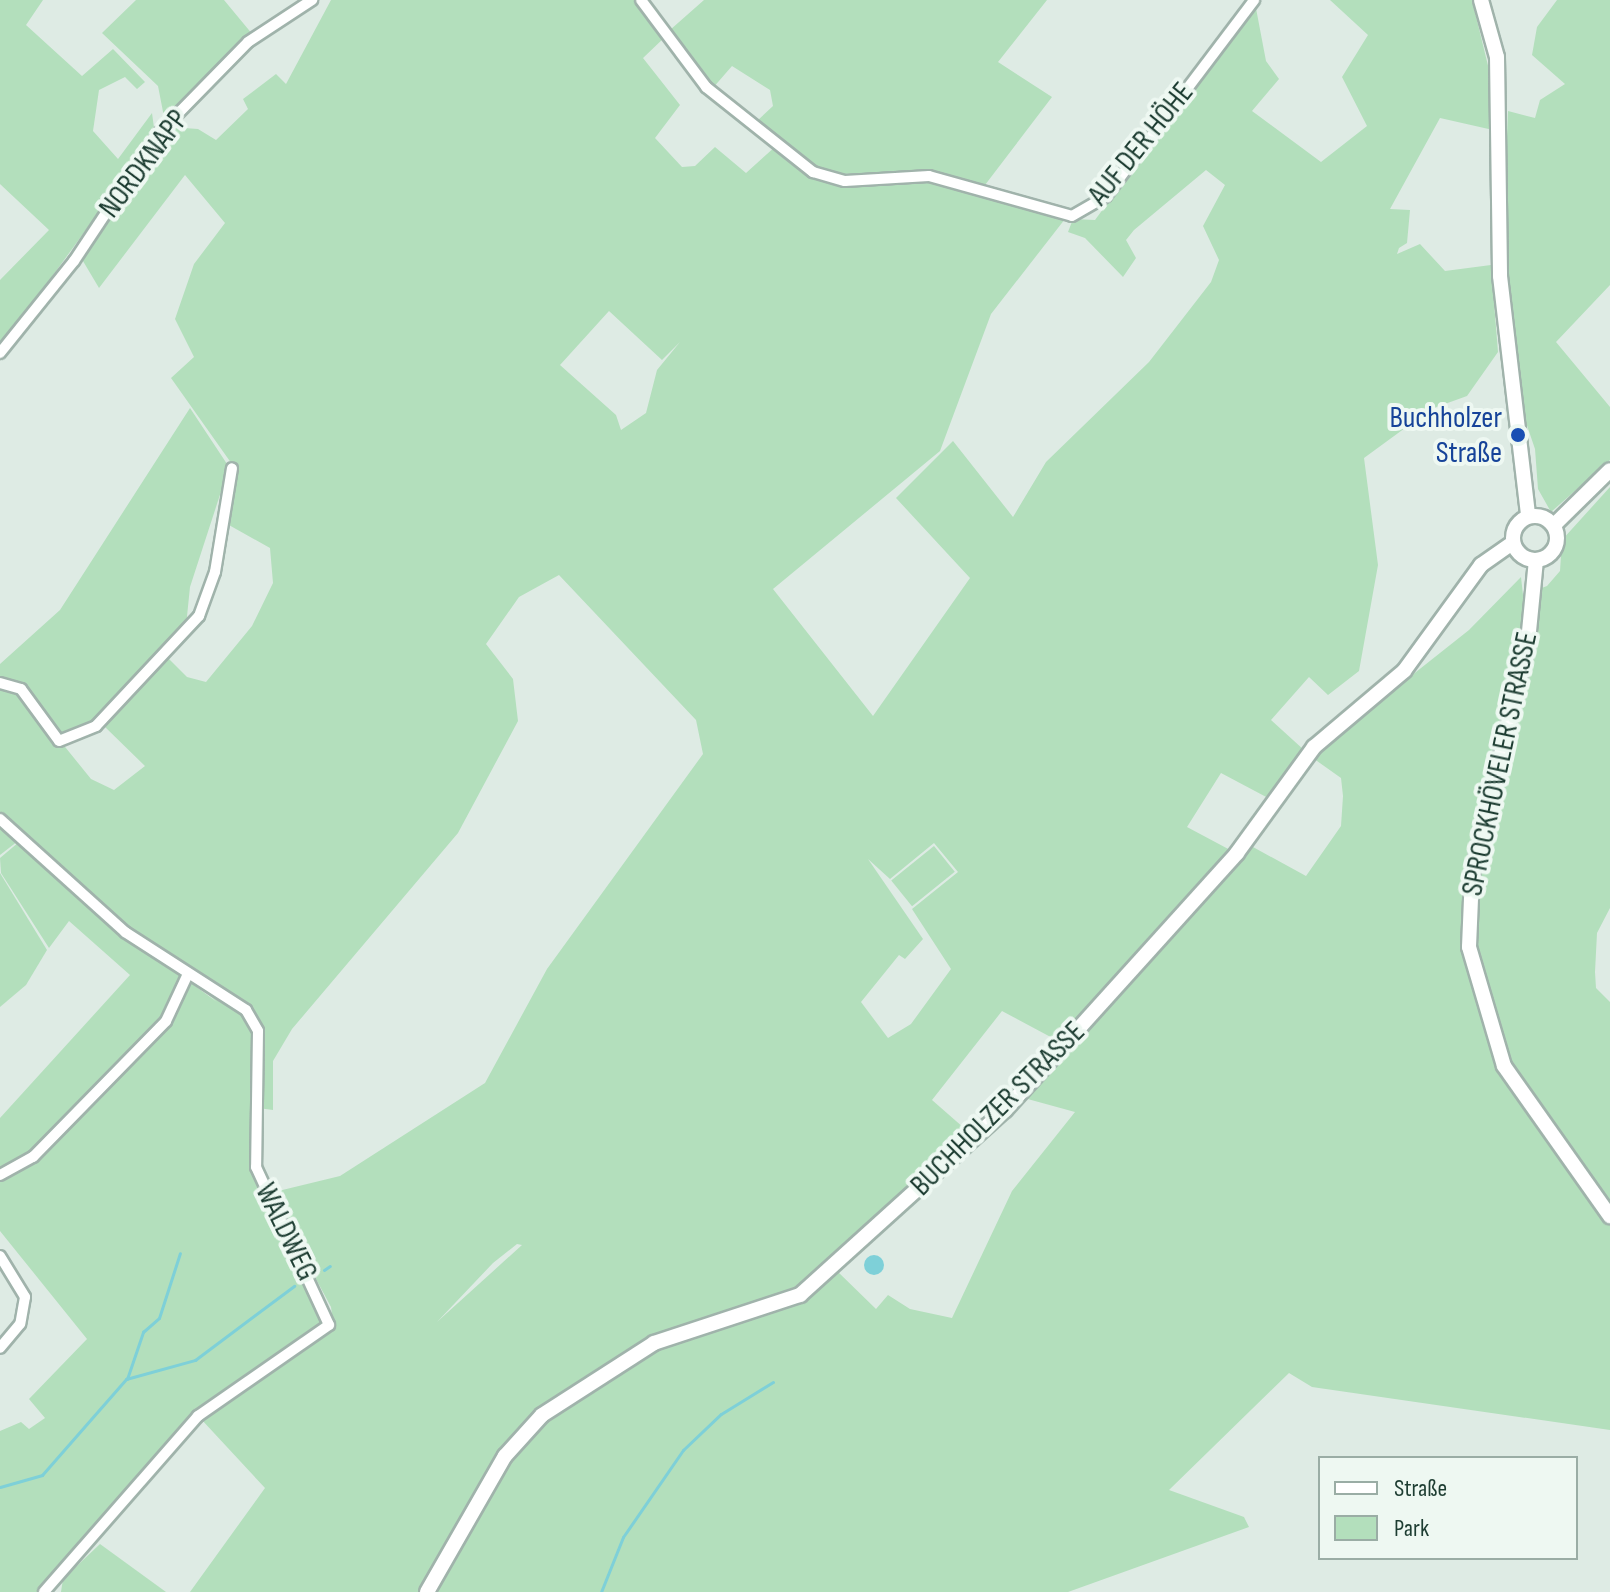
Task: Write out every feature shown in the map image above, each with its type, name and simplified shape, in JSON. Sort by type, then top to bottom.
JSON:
[{"type":"street","name":"NORDKNAPP","points":[[0,353],[74,261],[159,133],[248,42],[312,0]]},
{"type":"street","name":"AUF DER HÖHE","points":[[641,0],[706,87],[813,172],[845,181],[929,176],[1072,216],[1106,196],[1254,0]]},
{"type":"street","points":[[1481,0],[1497,57],[1500,276],[1528,516]]},
{"type":"street","points":[[0,683],[21,689],[59,741],[96,726],[199,616],[215,572],[232,468]]},
{"type":"street","points":[[1528,516],[1554,525],[1610,470]]},
{"type":"street","points":[[1528,516],[1516,525],[1513,543],[1536,560]]},
{"type":"street","name":"SPROCKHÖVELER STRASSE","points":[[1554,525],[1557,545],[1536,560],[1528,642],[1472,875],[1469,947],[1504,1066],[1610,1216]]},
{"type":"street","name":"BUCHHOLZER STRASSE","points":[[427,1592],[505,1456],[542,1415],[654,1343],[800,1295],[1005,1110],[1237,853],[1314,747],[1404,671],[1481,565],[1513,543]]},
{"type":"street","name":"WALDWEG","points":[[0,819],[125,932],[187,976],[235,996],[258,1031],[256,1167],[287,1244],[329,1325],[198,1416],[44,1592]]},
{"type":"street","points":[[0,1175],[33,1157],[166,1021],[187,976]]},
{"type":"street","points":[[0,1256],[25,1297],[20,1324],[0,1348]]},
{"type":"green space","points":[[0,0],[43,0],[26,25],[82,76],[113,49],[145,82],[137,89],[125,77],[99,90],[93,131],[118,159],[152,113],[155,135],[0,348],[0,280],[49,230],[0,184]]},
{"type":"green space","points":[[136,0],[224,0],[253,35],[165,122],[158,86],[102,33]]},
{"type":"green space","points":[[331,0],[637,0],[666,36],[643,58],[680,105],[655,138],[682,167],[695,166],[715,147],[746,173],[776,146],[792,165],[822,181],[929,179],[1065,219],[991,314],[940,451],[773,589],[873,716],[970,578],[896,498],[953,441],[1013,517],[1046,462],[1149,362],[1211,282],[1219,260],[1203,226],[1225,185],[1206,170],[1134,230],[1126,240],[1136,258],[1123,277],[1085,238],[1068,232],[1073,219],[1095,220],[1255,3],[1266,61],[1279,79],[1252,111],[1321,162],[1367,126],[1342,77],[1368,35],[1330,0],[1472,0],[1492,82],[1493,130],[1440,118],[1390,209],[1410,210],[1407,243],[1399,248],[1397,254],[1420,244],[1445,271],[1491,265],[1498,352],[1467,396],[1431,409],[1364,458],[1378,565],[1359,671],[1328,695],[1309,677],[1271,720],[1304,750],[1270,799],[1221,773],[1187,827],[1232,851],[1060,1042],[1002,1011],[932,1100],[972,1135],[807,1285],[760,1311],[665,1340],[780,1309],[836,1270],[876,1309],[888,1295],[910,1309],[952,1318],[1012,1191],[1075,1112],[1024,1098],[1253,847],[1306,876],[1341,826],[1343,796],[1341,778],[1310,756],[1469,630],[1521,577],[1523,595],[1547,586],[1560,571],[1562,540],[1610,487],[1610,908],[1597,933],[1595,972],[1596,988],[1610,1002],[1610,1430],[1312,1387],[1289,1373],[1169,1490],[1244,1517],[1249,1527],[1068,1592],[433,1592],[510,1455],[562,1393],[514,1433],[420,1592],[190,1592],[265,1488],[201,1419],[334,1329],[331,1307],[270,1193],[340,1176],[485,1083],[547,969],[703,754],[696,720],[559,575],[519,597],[486,644],[513,679],[518,721],[458,833],[292,1029],[273,1061],[273,1110],[258,1108],[257,1070],[253,1167],[322,1310],[323,1327],[196,1413],[38,1592],[0,1592],[0,1431],[21,1422],[29,1429],[45,1418],[29,1399],[87,1339],[0,1231],[0,1118],[130,975],[69,921],[49,948],[1,873],[0,858],[19,842],[124,934],[217,1002],[0,818],[0,685],[19,690],[91,779],[114,790],[145,766],[104,726],[65,745],[22,687],[0,680],[0,664],[60,610],[190,408],[229,467],[190,587],[186,626],[164,654],[187,677],[206,682],[252,626],[273,583],[270,548],[220,520],[234,467],[171,378],[194,357],[175,319],[194,264],[225,223],[185,175],[99,288],[80,256],[170,127],[198,129],[216,140],[248,109],[243,99],[276,74],[286,84]],"holes":[[[609,311],[662,360],[680,342],[657,370],[646,413],[621,430],[616,415],[560,365]],[[934,843],[958,872],[912,909],[951,969],[911,1024],[888,1038],[861,1002],[899,955],[905,959],[923,939],[868,859],[890,879]],[[517,1244],[522,1245],[437,1322],[493,1263]]]},
{"type":"green space","points":[[704,0],[1047,0],[998,62],[1052,97],[985,185],[929,173],[830,174],[798,161],[757,121],[773,106],[770,90],[732,66],[712,89],[670,30]]},
{"type":"green space","points":[[1557,0],[1610,0],[1610,285],[1556,342],[1610,407],[1610,460],[1551,512],[1538,489],[1535,449],[1519,402],[1503,232],[1508,111],[1535,118],[1540,100],[1565,84],[1532,55],[1537,27]]},
{"type":"green space","points":[[0,823],[18,841],[0,855]]},
{"type":"green space","points":[[934,846],[955,872],[912,906],[891,881]]},
{"type":"green space","points":[[0,873],[47,950],[26,985],[0,1007]]},
{"type":"green space","points":[[100,1544],[166,1592],[61,1592],[63,1579]]},
{"type":"water","points":[[870,1255],[878,1255],[884,1265],[878,1275],[870,1275],[864,1269],[864,1261]]},
{"type":"waterway","points":[[127,1379],[143,1332],[159,1318],[180,1253]]},
{"type":"waterway","points":[[324,1270],[330,1266]]},
{"type":"waterway","points":[[0,1487],[42,1475],[126,1379],[195,1360],[294,1286]]},
{"type":"waterway","points":[[601,1592],[623,1537],[683,1450],[721,1414],[773,1382]]},
{"type":"place","name":"Buchholzer Straße","points":[[1518,435]]}]
